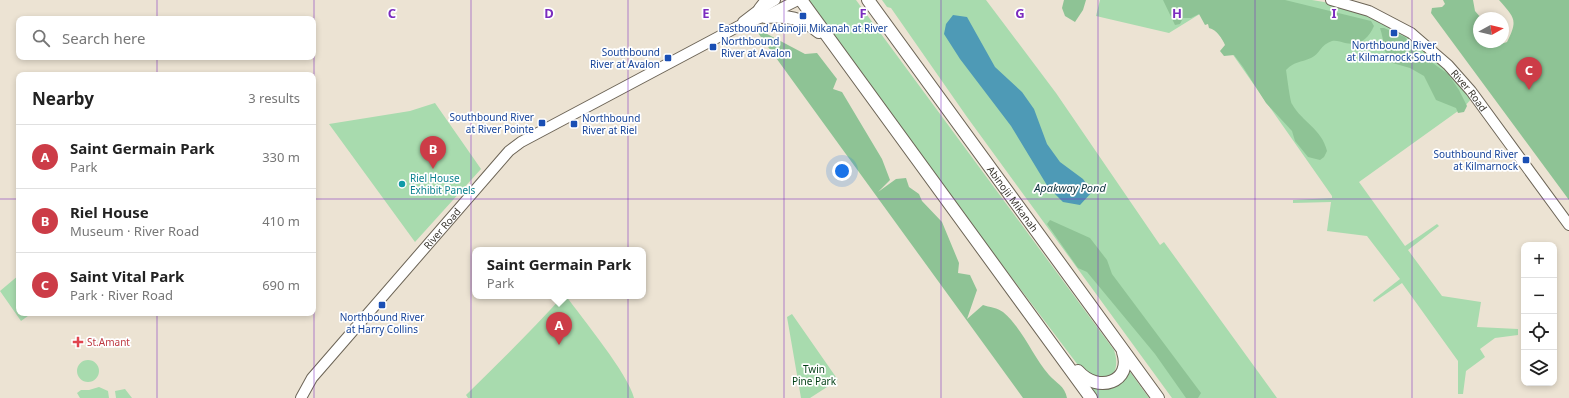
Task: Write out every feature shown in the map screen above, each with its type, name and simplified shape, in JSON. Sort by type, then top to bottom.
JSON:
[{"type":"main road","points":[[801,0],[1091,398]]},
{"type":"main road","name":"Abinojii Mikanah","points":[[868,0],[1158,398]]},
{"type":"main road","points":[[878,0],[884,23]]},
{"type":"main road","points":[[764,8],[809,24],[834,46]]},
{"type":"main road","points":[[1018,298],[1048,330],[1080,373],[1089,381],[1096,384],[1106,383],[1120,375],[1125,365],[1122,349]]},
{"type":"street","name":"River Road","points":[[301,398],[312,378],[509,152],[527,139],[739,26],[775,0]]},
{"type":"street","name":"River Road","points":[[764,8],[798,0]]},
{"type":"street","name":"River Road","points":[[1332,0],[1369,11],[1411,33],[1448,65],[1471,91],[1569,225]]},
{"type":"green space","points":[[856,0],[1114,350],[1116,368],[1112,375],[1108,378],[1101,379],[1087,377],[916,151],[807,1]]},
{"type":"green space","points":[[882,0],[986,0],[1056,93],[1160,245],[1164,242],[1277,398],[1172,398],[967,117],[891,8],[887,7]]},
{"type":"green space","points":[[1064,0],[1086,0],[1083,10],[1075,22],[1065,16],[1062,8]]},
{"type":"green space","points":[[1100,0],[1312,0],[1324,2],[1369,16],[1403,33],[1445,67],[1472,98],[1465,106],[1359,182],[1405,246],[1437,224],[1439,226],[1408,250],[1442,296],[1481,302],[1477,327],[1518,329],[1518,335],[1495,338],[1480,349],[1485,357],[1466,371],[1463,394],[1458,394],[1458,361],[1402,283],[1374,302],[1373,300],[1400,279],[1367,236],[1327,231],[1331,202],[1293,203],[1293,200],[1332,198],[1332,196],[1203,12],[1169,33],[1096,16]]},
{"type":"green space","points":[[1163,0],[1285,0],[1371,21],[1374,26],[1369,35],[1363,40],[1350,44],[1332,41],[1325,45],[1314,56],[1289,67],[1286,70],[1289,94],[1292,104],[1321,137],[1327,151],[1324,157],[1320,160],[1308,157],[1295,141],[1292,131],[1266,103],[1234,55],[1224,56],[1220,51],[1225,45],[1217,32],[1209,28],[1208,24],[1205,25],[1199,14],[1191,18],[1183,18],[1180,24],[1175,25]]},
{"type":"green space","points":[[1443,0],[1473,0],[1476,12],[1473,12],[1473,48],[1509,48],[1509,37],[1514,24],[1509,11],[1499,0],[1569,0],[1569,200],[1431,13],[1432,8],[1442,7],[1445,4]]},
{"type":"green space","points":[[1380,28],[1384,28],[1405,37],[1411,45],[1448,74],[1459,90],[1467,106],[1464,112],[1458,113],[1456,108],[1436,100],[1424,76],[1410,68],[1389,62]]},
{"type":"green space","points":[[758,29],[805,54],[817,53],[837,79],[833,89],[842,92],[882,159],[890,180],[878,192],[896,179],[906,178],[909,187],[919,194],[922,201],[942,222],[959,263],[958,273],[970,275],[977,290],[967,319],[983,305],[1003,312],[1022,334],[1037,359],[1049,375],[1064,390],[1067,398],[1023,398],[758,33]]},
{"type":"green space","points":[[435,103],[481,169],[415,242],[329,124],[410,111]]},
{"type":"green space","points":[[1050,220],[1090,238],[1107,260],[1112,274],[1201,393],[1198,398],[1186,398],[1155,354],[1087,272],[1078,268],[1047,224]]},
{"type":"green space","points":[[16,278],[16,314],[0,291]]},
{"type":"green space","points":[[560,299],[568,299],[615,361],[624,375],[634,398],[468,398],[466,395]]},
{"type":"green space","name":"Twin Pine Park","points":[[792,314],[838,380],[810,398],[801,398],[787,317]]},
{"type":"green space","points":[[18,316],[28,316],[21,321]]},
{"type":"green space","points":[[88,360],[96,363],[99,371],[96,379],[88,382],[80,379],[77,371],[80,363]]},
{"type":"green space","points":[[1128,369],[1149,398],[1095,398],[1089,386],[1096,388],[1107,387],[1115,382]]},
{"type":"green space","points":[[99,387],[108,391],[109,398],[80,398],[77,393],[81,390],[89,390]]},
{"type":"green space","points":[[125,389],[132,398],[116,398],[115,391]]},
{"type":"water","name":"Apakway Pond","points":[[953,15],[967,17],[995,67],[1022,92],[1034,109],[1047,144],[1060,162],[1083,179],[1092,192],[1080,205],[1063,202],[1048,187],[1011,126],[960,59],[944,34],[946,24]]},
{"type":"place","name":"Eastbound Abinojii Mikanah at River","points":[[803,16]]},
{"type":"place","name":"Northbound River at Kilmarnock South","points":[[1394,33]]},
{"type":"place","name":"Northbound River at Avalon","points":[[713,47]]},
{"type":"place","name":"Southbound River at Avalon","points":[[668,58]]},
{"type":"place","name":"Saint Vital Park","points":[[1529,90]]},
{"type":"place","name":"Southbound River at River Pointe","points":[[542,123]]},
{"type":"place","name":"Northbound River at Riel","points":[[574,124]]},
{"type":"place","name":"Southbound River at Kilmarnock","points":[[1526,160]]},
{"type":"place","name":"Riel House","points":[[433,169]]},
{"type":"place","name":"Riel House Exhibit Panels","points":[[402,184]]},
{"type":"place","name":"Northbound River at Harry Collins","points":[[382,305]]},
{"type":"place","name":"St.Amant","points":[[78,342]]},
{"type":"place","name":"Saint Germain Park","points":[[559,345]]}]
